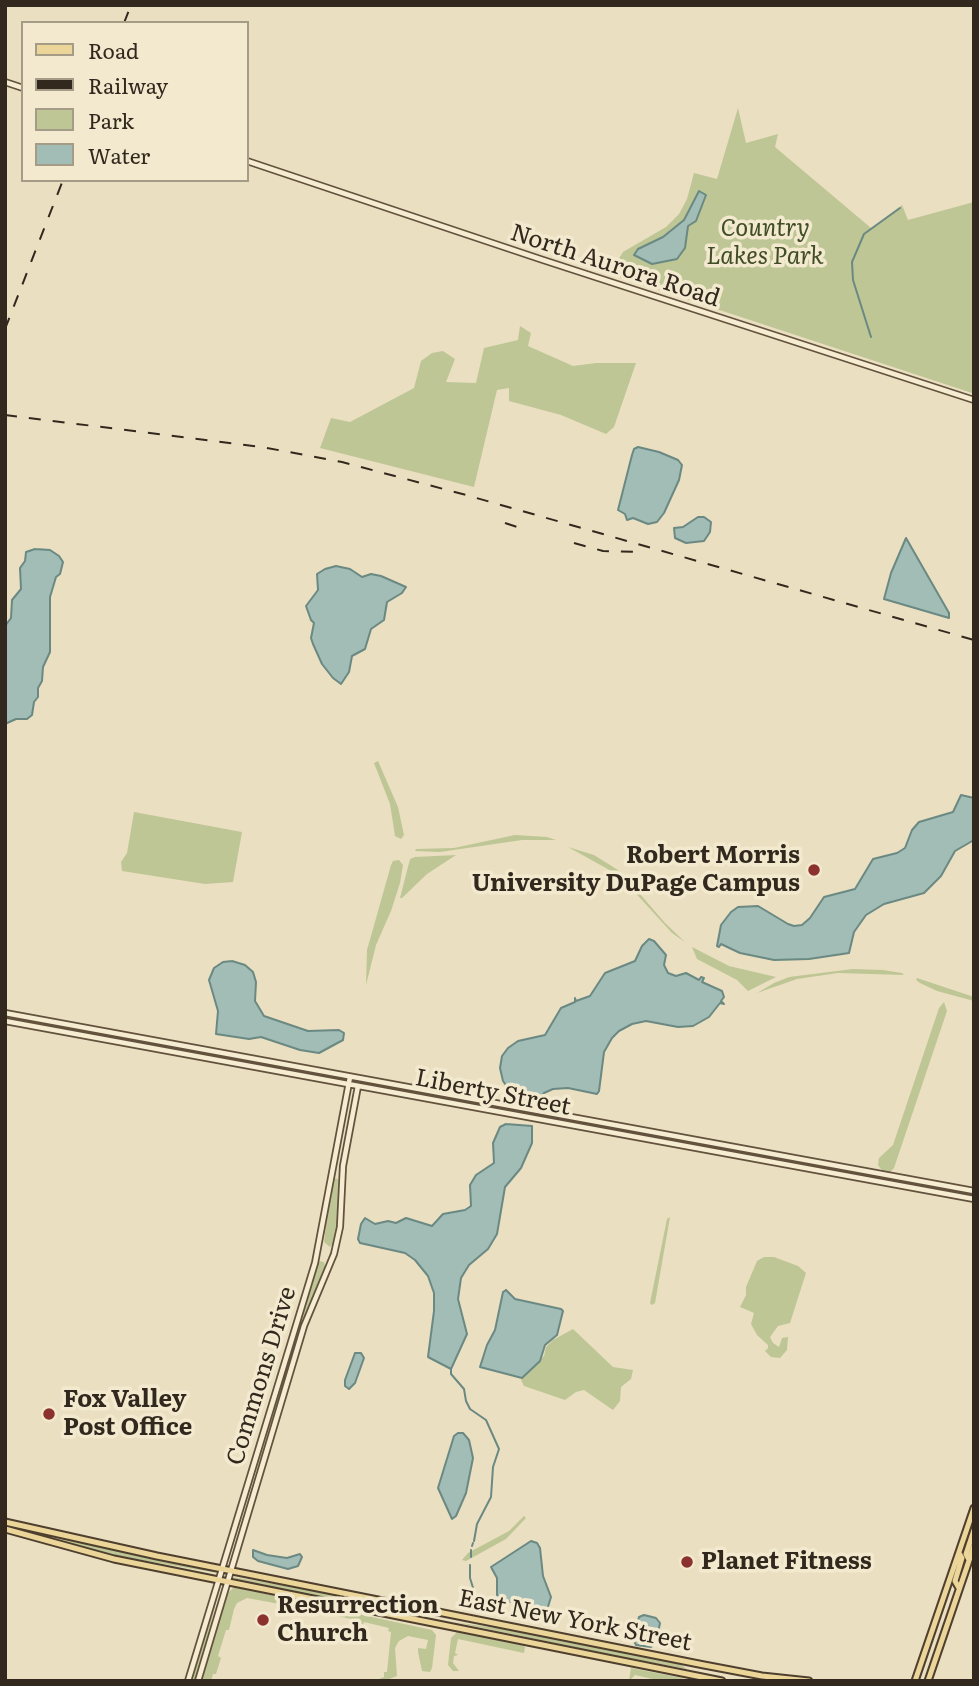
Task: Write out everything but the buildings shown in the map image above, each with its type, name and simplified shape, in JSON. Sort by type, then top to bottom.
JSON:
[{"type":"main road","points":[[915,1679],[973,1511]]},
{"type":"main road","name":"East New York Street","points":[[5,1522],[222,1569],[704,1665],[762,1676],[809,1681]]},
{"type":"main road","name":"East New York Street","points":[[5,1529],[114,1559],[722,1681]]},
{"type":"main road","points":[[969,1560],[966,1553],[974,1530]]},
{"type":"main road","points":[[928,1681],[974,1546]]},
{"type":"main road","points":[[959,1553],[962,1558],[955,1581],[959,1588]]},
{"type":"street","name":"North Aurora Road","points":[[248,161],[540,260],[974,400]]},
{"type":"street","name":"Liberty Street","points":[[5,1013],[974,1191]]},
{"type":"street","name":"Liberty Street","points":[[5,1021],[974,1199]]},
{"type":"street","name":"Commons Drive","points":[[188,1681],[315,1262],[350,1077]]},
{"type":"street","name":"Commons Drive","points":[[198,1681],[304,1326],[334,1254],[340,1227],[343,1166],[359,1079]]},
{"type":"green space","name":"Country Lakes Park","points":[[738,108],[746,143],[778,134],[775,147],[871,228],[902,205],[908,220],[974,202],[972,393],[613,275],[612,270],[623,252],[666,227],[679,214],[687,199],[694,173],[717,179]]},
{"type":"green space","points":[[520,326],[531,333],[528,346],[573,366],[636,363],[614,427],[606,434],[561,415],[509,401],[509,388],[497,390],[474,487],[320,448],[331,418],[350,422],[414,388],[421,361],[432,353],[443,351],[455,359],[446,382],[476,383],[484,348],[518,340]]},
{"type":"green space","points":[[378,761],[398,807],[404,835],[401,839],[395,836],[390,804],[374,763]]},
{"type":"green space","points":[[134,812],[242,832],[233,882],[205,884],[122,871],[121,862],[127,853]]},
{"type":"green space","points":[[515,835],[556,840],[522,840],[440,852],[415,851],[454,848]]},
{"type":"green space","points":[[568,847],[594,855],[621,872],[685,942],[672,933],[613,872]]},
{"type":"green space","points":[[456,855],[427,874],[400,898],[410,859]]},
{"type":"green space","points":[[399,860],[403,865],[400,883],[376,945],[366,985],[367,950],[391,865],[393,861]]},
{"type":"green space","points":[[692,947],[729,966],[776,977],[748,991],[737,980],[697,959]]},
{"type":"green space","points":[[853,969],[883,970],[904,975],[838,973],[797,979],[757,993],[789,977]]},
{"type":"green space","points":[[917,978],[974,997],[974,1001],[937,991],[920,983]]},
{"type":"green space","points":[[944,1002],[947,1011],[894,1168],[889,1173],[884,1173],[878,1165],[879,1158],[893,1145],[939,1008]]},
{"type":"green space","points":[[93,1034],[136,1039],[342,1078],[292,1072]]},
{"type":"green space","points":[[363,1084],[414,1091],[671,1139],[580,1125]]},
{"type":"green space","points":[[336,1178],[337,1227],[335,1241],[330,1247],[324,1242],[328,1206],[333,1180]]},
{"type":"green space","points":[[670,1217],[655,1303],[652,1305],[650,1303],[667,1219]]},
{"type":"green space","points":[[764,1257],[774,1257],[798,1266],[806,1273],[790,1323],[778,1326],[770,1337],[779,1347],[782,1338],[788,1337],[787,1350],[780,1358],[771,1357],[765,1351],[768,1345],[757,1335],[751,1324],[754,1313],[740,1307],[757,1261]]},
{"type":"green space","points":[[319,1261],[324,1262],[325,1266],[306,1313],[288,1372],[294,1334]]},
{"type":"green space","points":[[573,1329],[613,1367],[633,1370],[631,1379],[621,1387],[620,1401],[613,1410],[584,1390],[565,1400],[524,1386],[521,1380],[544,1356],[546,1347],[553,1340]]},
{"type":"green space","points":[[524,1516],[526,1518],[506,1539],[466,1561],[462,1560],[468,1553],[509,1531]]},
{"type":"green space","points":[[5,1524],[207,1569],[217,1573],[117,1556]]},
{"type":"green space","points":[[233,1577],[328,1593],[433,1616],[336,1600]]},
{"type":"green space","points":[[234,1587],[432,1630],[436,1635],[432,1668],[430,1672],[422,1671],[418,1652],[418,1648],[426,1649],[428,1640],[408,1636],[399,1641],[395,1648],[397,1676],[384,1681],[374,1681],[384,1677],[384,1672],[387,1672],[391,1632],[388,1631],[389,1628],[364,1622],[363,1625],[356,1620],[301,1609],[299,1611],[296,1607],[247,1598],[237,1603],[234,1609],[218,1656],[221,1658],[216,1674],[213,1674],[211,1681],[201,1681],[227,1594]]},
{"type":"green space","points":[[219,1588],[196,1681],[191,1681]]},
{"type":"green space","points":[[454,1622],[523,1632],[678,1663],[687,1669],[626,1658]]},
{"type":"green space","points":[[457,1632],[522,1644],[525,1647],[524,1653],[458,1639],[455,1653],[458,1655],[454,1656],[453,1663],[459,1671],[453,1671],[448,1665],[451,1638]]},
{"type":"green space","points":[[631,1668],[686,1681],[661,1681],[635,1675],[629,1681]]},
{"type":"water","points":[[699,191],[706,195],[696,221],[688,226],[685,248],[677,259],[652,264],[634,255],[638,249],[663,237],[684,220]]},
{"type":"water","points":[[638,447],[659,452],[678,460],[682,465],[679,480],[664,513],[657,522],[648,524],[633,518],[627,520],[625,514],[618,510],[632,455]]},
{"type":"water","points":[[698,517],[704,517],[711,522],[710,532],[704,541],[686,543],[675,538],[674,528],[683,527]]},
{"type":"water","points":[[906,538],[949,613],[949,618],[884,599],[891,573]]},
{"type":"water","points":[[35,549],[50,550],[63,562],[50,597],[50,652],[43,667],[42,681],[32,715],[27,719],[16,719],[5,724],[5,626],[11,618],[12,600],[21,589],[20,568],[25,561],[26,552]]},
{"type":"water","points":[[336,566],[350,569],[362,577],[371,574],[381,576],[406,587],[402,593],[387,602],[384,620],[371,629],[365,649],[352,656],[349,672],[341,684],[322,664],[313,644],[311,638],[314,623],[306,606],[318,590],[317,574]]},
{"type":"water","points":[[961,795],[974,798],[974,840],[955,851],[941,876],[924,893],[884,904],[866,915],[854,932],[849,953],[809,959],[774,960],[740,953],[721,944],[717,946],[721,925],[738,907],[758,906],[788,924],[802,925],[824,897],[855,889],[873,859],[897,853],[905,848],[912,830],[919,822],[953,812]]},
{"type":"water","points":[[649,939],[666,955],[664,965],[668,973],[676,976],[686,973],[699,980],[704,978],[702,982],[722,991],[724,997],[721,1001],[724,1004],[720,1003],[709,1017],[693,1026],[678,1027],[646,1021],[619,1031],[604,1052],[597,1094],[568,1088],[553,1089],[544,1093],[537,1103],[512,1094],[503,1081],[500,1068],[502,1056],[508,1048],[518,1041],[545,1035],[561,1008],[575,1002],[575,998],[576,1001],[590,996],[605,973],[635,961],[642,946]]},
{"type":"water","points":[[232,961],[245,965],[253,972],[256,982],[255,1001],[264,1016],[308,1031],[339,1030],[344,1033],[343,1040],[319,1053],[300,1050],[261,1037],[249,1039],[216,1034],[218,1011],[209,980],[214,968],[223,962]]},
{"type":"water","points":[[506,1124],[532,1126],[532,1143],[521,1168],[505,1187],[497,1234],[488,1249],[469,1265],[461,1278],[458,1299],[467,1334],[451,1369],[428,1357],[434,1293],[428,1276],[415,1260],[405,1253],[360,1243],[358,1239],[361,1224],[365,1218],[375,1224],[388,1221],[396,1223],[406,1218],[432,1226],[443,1214],[465,1210],[471,1206],[470,1185],[476,1175],[494,1163],[493,1143],[500,1127]]},
{"type":"water","points":[[506,1290],[515,1299],[563,1311],[557,1335],[545,1345],[540,1361],[522,1378],[480,1367],[495,1330],[503,1292]]},
{"type":"water","points":[[355,1353],[361,1353],[364,1358],[355,1383],[349,1389],[345,1386],[345,1380]]},
{"type":"water","points":[[463,1433],[469,1440],[473,1458],[466,1493],[452,1519],[438,1488],[454,1436]]},
{"type":"water","points":[[531,1541],[537,1543],[540,1548],[543,1576],[551,1597],[547,1610],[503,1600],[497,1595],[497,1578],[491,1567]]},
{"type":"water","points":[[253,1550],[287,1558],[300,1554],[302,1557],[298,1566],[288,1569],[258,1561],[253,1557]]},
{"type":"water","points":[[644,1615],[656,1618],[660,1623],[656,1643],[651,1647],[636,1645],[633,1639],[639,1617]]},
{"type":"waterway","points":[[871,337],[853,280],[852,262],[864,234],[900,208]]},
{"type":"waterway","points":[[451,1369],[451,1374],[464,1389],[470,1409],[486,1420],[499,1449],[493,1467],[491,1497],[477,1524],[474,1541]]},
{"type":"waterway","points":[[471,1550],[471,1557]]},
{"type":"waterway","points":[[470,1565],[474,1591],[472,1598],[476,1612]]},
{"type":"railway","points":[[125,21],[131,5]]},
{"type":"railway","points":[[5,329],[62,182]]},
{"type":"railway","points":[[5,415],[262,447],[342,462],[974,640]]},
{"type":"railway","points":[[505,523],[517,527]]},
{"type":"railway","points":[[574,543],[603,551],[643,552]]},
{"type":"place","name":"Robert Morris University DuPage Campus","points":[[814,870]]},
{"type":"place","name":"Fox Valley Post Office","points":[[49,1414]]},
{"type":"place","name":"Planet Fitness","points":[[687,1562]]},
{"type":"place","name":"Resurrection Church","points":[[263,1620]]}]
